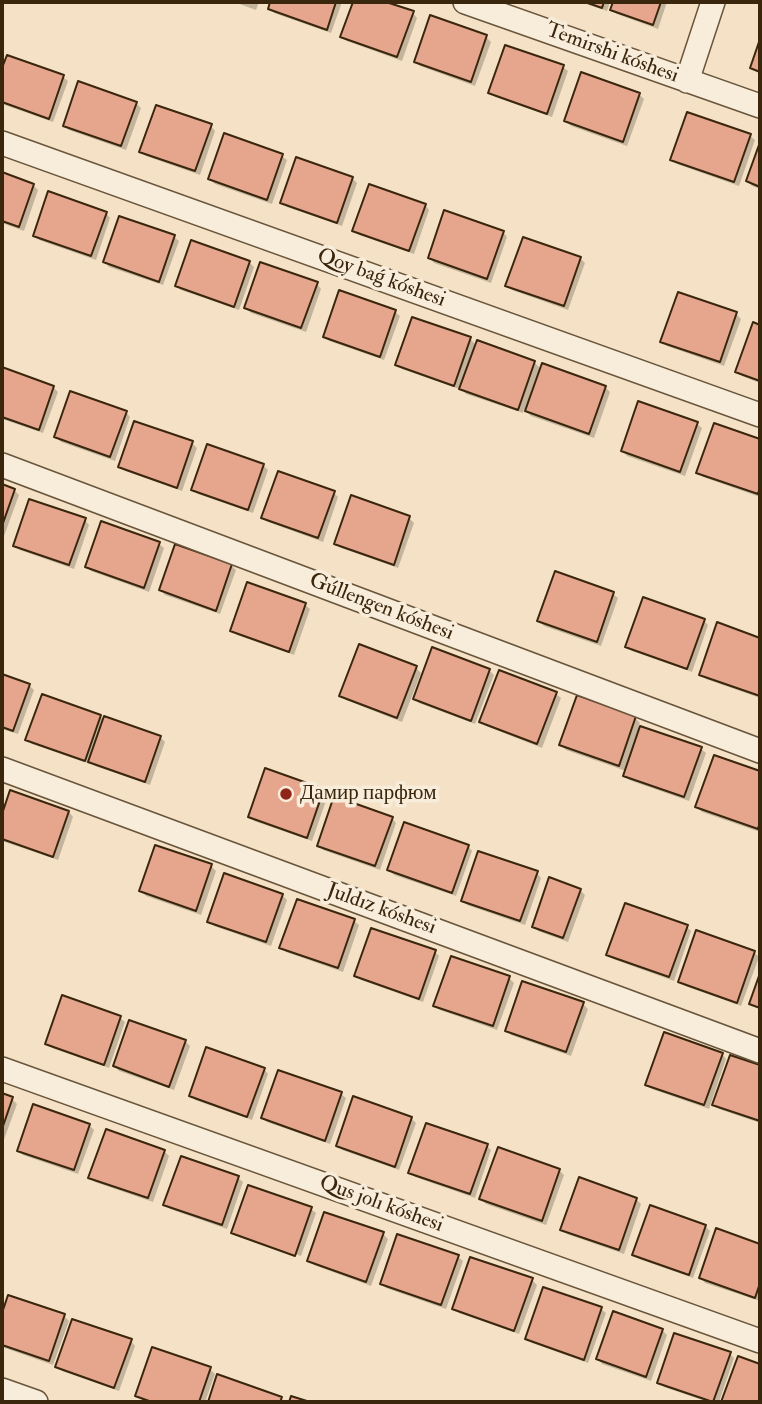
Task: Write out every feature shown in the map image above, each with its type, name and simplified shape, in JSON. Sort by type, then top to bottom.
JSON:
[{"type":"street","name":"Temirshi kóshesi","points":[[465,2],[760,106]]},
{"type":"street","points":[[687,80],[713,2]]},
{"type":"street","name":"Qoy baǵ kóshesi","points":[[2,143],[760,415]]},
{"type":"street","name":"Gúllengen kóshesi","points":[[2,464],[760,751]]},
{"type":"street","name":"Juldız kóshesi","points":[[2,769],[760,1051]]},
{"type":"street","name":"Qus jolı kóshesi","points":[[2,1069],[760,1341]]},
{"type":"street","points":[[2,1390],[36,1402]]},
{"type":"building","points":[[270,2],[336,2],[327,30],[268,9]]},
{"type":"building","points":[[353,2],[386,2],[414,11],[397,57],[340,37]]},
{"type":"building","points":[[585,2],[604,2],[602,8]]},
{"type":"building","points":[[613,2],[661,2],[653,25],[610,10]]},
{"type":"building","points":[[430,15],[487,35],[471,82],[414,62]]},
{"type":"building","points":[[760,39],[760,72],[750,68]]},
{"type":"building","points":[[505,45],[564,65],[547,114],[488,93]]},
{"type":"building","points":[[7,55],[64,75],[49,119],[2,102],[2,68]]},
{"type":"building","points":[[581,72],[640,93],[623,142],[564,121]]},
{"type":"building","points":[[78,81],[137,102],[121,146],[63,126]]},
{"type":"building","points":[[156,105],[212,124],[195,171],[139,152]]},
{"type":"building","points":[[687,112],[751,134],[734,182],[670,160]]},
{"type":"building","points":[[224,133],[283,154],[267,200],[208,179]]},
{"type":"building","points":[[760,142],[760,187],[746,181]]},
{"type":"building","points":[[296,157],[353,177],[337,223],[280,203]]},
{"type":"building","points":[[2,172],[34,184],[19,227],[2,221]]},
{"type":"building","points":[[369,184],[426,204],[409,251],[352,231]]},
{"type":"building","points":[[48,191],[107,212],[91,256],[33,236]]},
{"type":"building","points":[[444,210],[504,231],[487,279],[428,258]]},
{"type":"building","points":[[119,216],[175,235],[159,282],[103,262]]},
{"type":"building","points":[[523,237],[581,257],[564,306],[505,286]]},
{"type":"building","points":[[191,240],[250,261],[234,307],[175,286]]},
{"type":"building","points":[[260,262],[318,282],[301,328],[244,308]]},
{"type":"building","points":[[339,290],[396,310],[380,357],[323,337]]},
{"type":"building","points":[[678,292],[737,312],[720,362],[660,342]]},
{"type":"building","points":[[412,317],[471,337],[454,386],[395,365]]},
{"type":"building","points":[[753,322],[760,325],[760,381],[735,372]]},
{"type":"building","points":[[477,340],[535,361],[518,410],[459,389]]},
{"type":"building","points":[[542,363],[606,386],[589,434],[525,411]]},
{"type":"building","points":[[2,367],[54,386],[39,430],[2,417]]},
{"type":"building","points":[[70,391],[127,411],[110,457],[54,437]]},
{"type":"building","points":[[638,401],[698,422],[680,472],[621,451]]},
{"type":"building","points":[[134,421],[193,441],[177,488],[118,467]]},
{"type":"building","points":[[714,423],[760,439],[758,494],[696,473]]},
{"type":"building","points":[[207,444],[264,464],[248,510],[191,490]]},
{"type":"building","points":[[278,471],[335,491],[318,538],[261,518]]},
{"type":"building","points":[[2,484],[15,489],[2,526]]},
{"type":"building","points":[[351,495],[410,516],[394,565],[334,544]]},
{"type":"building","points":[[29,499],[86,518],[69,565],[13,546]]},
{"type":"building","points":[[101,521],[160,542],[144,588],[85,567]]},
{"type":"building","points":[[175,544],[232,564],[216,611],[159,590]]},
{"type":"building","points":[[555,571],[614,592],[597,642],[537,621]]},
{"type":"building","points":[[247,582],[306,603],[289,652],[230,631]]},
{"type":"building","points":[[643,597],[705,619],[687,669],[625,647]]},
{"type":"building","points":[[717,622],[760,638],[760,696],[699,675]]},
{"type":"building","points":[[359,644],[417,666],[397,718],[339,696]]},
{"type":"building","points":[[432,647],[490,669],[471,721],[413,699]]},
{"type":"building","points":[[499,670],[557,692],[537,744],[479,722]]},
{"type":"building","points":[[2,674],[30,684],[13,731],[2,727]]},
{"type":"building","points":[[42,694],[101,715],[85,761],[25,740]]},
{"type":"building","points":[[577,695],[636,716],[619,766],[559,745]]},
{"type":"building","points":[[104,716],[161,736],[145,782],[88,762]]},
{"type":"building","points":[[640,726],[702,747],[684,797],[623,776]]},
{"type":"building","points":[[714,755],[760,771],[758,829],[695,807]]},
{"type":"building","points":[[265,768],[324,789],[307,838],[248,817]]},
{"type":"building","points":[[10,790],[69,811],[53,857],[2,839],[2,814]]},
{"type":"building","points":[[334,796],[393,817],[375,866],[317,846]]},
{"type":"building","points":[[404,822],[469,845],[452,893],[387,870]]},
{"type":"building","points":[[155,845],[212,864],[196,911],[139,891]]},
{"type":"building","points":[[478,851],[538,871],[520,921],[461,901]]},
{"type":"building","points":[[224,873],[283,894],[266,942],[207,922]]},
{"type":"building","points":[[549,877],[581,889],[563,938],[532,927]]},
{"type":"building","points":[[297,899],[355,919],[338,968],[279,948]]},
{"type":"building","points":[[625,903],[688,925],[669,977],[606,955]]},
{"type":"building","points":[[371,928],[436,950],[419,999],[354,976]]},
{"type":"building","points":[[696,930],[755,951],[737,1003],[678,982]]},
{"type":"building","points":[[451,956],[510,976],[493,1026],[433,1006]]},
{"type":"building","points":[[760,973],[760,1008],[749,1004]]},
{"type":"building","points":[[522,981],[584,1002],[566,1052],[505,1031]]},
{"type":"building","points":[[62,995],[121,1016],[104,1065],[45,1044]]},
{"type":"building","points":[[129,1020],[186,1040],[169,1087],[113,1066]]},
{"type":"building","points":[[664,1032],[723,1053],[704,1105],[645,1085]]},
{"type":"building","points":[[206,1047],[265,1068],[247,1117],[189,1096]]},
{"type":"building","points":[[730,1055],[760,1065],[760,1121],[712,1105]]},
{"type":"building","points":[[278,1070],[342,1092],[325,1141],[261,1118]]},
{"type":"building","points":[[2,1093],[13,1097],[2,1129]]},
{"type":"building","points":[[353,1096],[412,1117],[395,1167],[336,1146]]},
{"type":"building","points":[[33,1104],[90,1124],[74,1170],[17,1151]]},
{"type":"building","points":[[426,1123],[488,1144],[470,1194],[408,1173]]},
{"type":"building","points":[[106,1129],[165,1150],[148,1198],[88,1178]]},
{"type":"building","points":[[498,1147],[560,1169],[542,1221],[479,1199]]},
{"type":"building","points":[[181,1156],[239,1176],[222,1225],[163,1205]]},
{"type":"building","points":[[579,1177],[637,1198],[619,1250],[560,1230]]},
{"type":"building","points":[[248,1185],[312,1207],[295,1256],[231,1233]]},
{"type":"building","points":[[650,1205],[706,1225],[689,1275],[632,1255]]},
{"type":"building","points":[[324,1212],[384,1232],[366,1282],[307,1261]]},
{"type":"building","points":[[716,1228],[760,1244],[760,1283],[755,1298],[699,1278]]},
{"type":"building","points":[[397,1234],[459,1255],[441,1305],[380,1284]]},
{"type":"building","points":[[470,1257],[533,1278],[514,1331],[452,1309]]},
{"type":"building","points":[[543,1287],[602,1307],[584,1360],[525,1339]]},
{"type":"building","points":[[8,1295],[65,1314],[49,1361],[2,1345],[2,1313]]},
{"type":"building","points":[[613,1311],[663,1329],[646,1377],[596,1359]]},
{"type":"building","points":[[72,1319],[132,1339],[114,1388],[55,1367]]},
{"type":"building","points":[[674,1333],[731,1352],[713,1402],[657,1383]]},
{"type":"building","points":[[152,1347],[211,1367],[199,1402],[152,1402],[135,1396]]},
{"type":"building","points":[[738,1356],[760,1364],[760,1402],[721,1402]]},
{"type":"building","points":[[217,1374],[282,1397],[280,1402],[208,1402]]},
{"type":"building","points":[[291,1396],[310,1402],[289,1402]]},
{"type":"place","name":"Дамир парфюм","points":[[286,794]]}]
